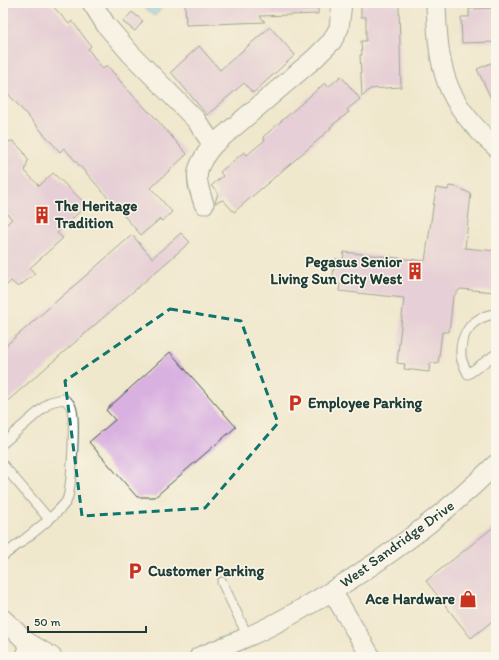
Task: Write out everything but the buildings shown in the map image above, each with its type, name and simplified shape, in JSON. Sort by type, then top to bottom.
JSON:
[{"type":"street","points":[[92,3],[106,25],[131,54],[196,120],[213,144]]},
{"type":"street","points":[[204,204],[198,186],[198,172],[203,157],[213,144],[315,58],[332,41],[339,28],[342,3]]},
{"type":"street","points":[[436,3],[436,31],[440,57],[446,80],[457,104],[476,129],[491,142]]},
{"type":"street","name":"West Sandridge Drive","points":[[200,657],[248,637],[291,615],[374,564],[419,532],[452,505],[496,464]]},
{"type":"street","points":[[332,591],[371,657]]},
{"type":"street","points":[[3,619],[23,650],[52,657]]},
{"type":"lane","points":[[496,314],[480,318],[467,329],[462,342],[461,357],[468,374],[496,354]]},
{"type":"lane","points":[[3,443],[50,402],[63,399],[70,404],[74,419],[69,492],[67,500],[49,519],[3,556]]},
{"type":"lane","points":[[3,465],[49,519]]},
{"type":"lane","points":[[222,582],[248,637]]},
{"type":"highlighted area","points":[[170,309],[241,321],[278,423],[205,508],[82,516],[65,381]]},
{"type":"water","points":[[138,3],[163,3],[165,4],[155,16]]},
{"type":"place","name":"The Heritage Tradition","points":[[42,215]]},
{"type":"place","name":"Pegasus Senior Living Sun City West","points":[[415,271]]},
{"type":"place","name":"Employee Parking","points":[[295,403]]},
{"type":"place","name":"Customer Parking","points":[[135,571]]},
{"type":"place","name":"Ace Hardware","points":[[468,599]]}]
